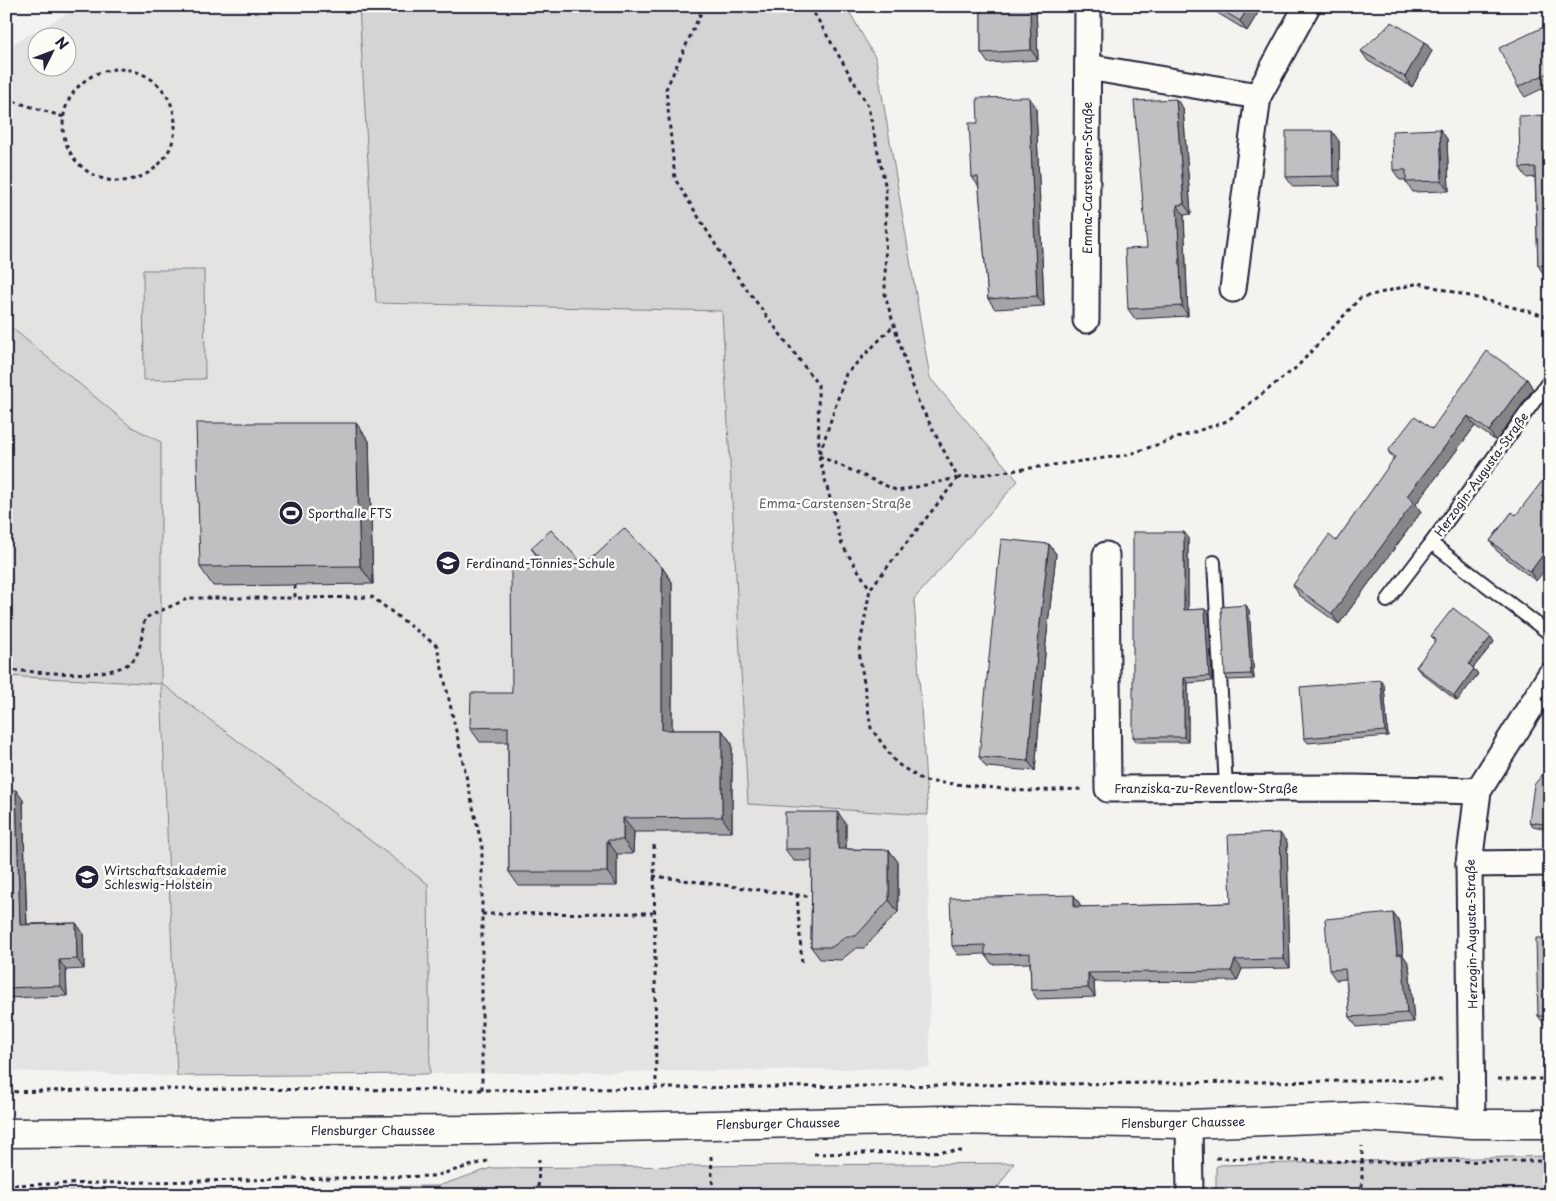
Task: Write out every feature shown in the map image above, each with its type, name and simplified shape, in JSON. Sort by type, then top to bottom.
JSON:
[{"type":"main road","name":"Flensburger Chaussee","points":[[6,1132],[485,1129],[944,1120],[1189,1124],[1363,1117],[1472,1124],[1550,1124]]},
{"type":"street","name":"Emma-Carstensen-Straße","points":[[1086,320],[1088,6]]},
{"type":"street","points":[[1234,289],[1258,96],[1307,6]]},
{"type":"street","points":[[1088,67],[1258,96]]},
{"type":"street","name":"Franziska-zu-Reventlow-Straße","points":[[1106,555],[1108,788],[1478,791]]},
{"type":"street","name":"Herzogin-Augusta-Straße","points":[[1472,1124],[1473,1079],[1469,864],[1478,791],[1550,676]]},
{"type":"street","points":[[1469,864],[1550,863]]},
{"type":"street","points":[[1189,1124],[1190,1195]]},
{"type":"lane","name":"Herzogin-Augusta-Straße","points":[[1387,601],[1549,381]]},
{"type":"lane","name":"Herzogin-Augusta-Straße","points":[[1431,543],[1550,634]]},
{"type":"lane","points":[[1214,562],[1226,788]]},
{"type":"path","points":[[704,6],[666,89],[675,179],[725,260],[818,384],[819,456],[842,545],[870,589]]},
{"type":"path","points":[[112,69],[127,69],[147,77],[164,91],[171,104],[175,118],[175,133],[171,147],[157,167],[135,179],[110,181],[87,171],[78,163],[66,142],[64,117],[68,103],[75,90],[85,80],[98,73],[112,69]]},
{"type":"path","points":[[6,98],[64,117]]},
{"type":"path","points":[[819,456],[846,374],[894,325]]},
{"type":"path","points":[[819,456],[898,491],[958,478],[870,589],[859,652],[871,728],[896,763],[924,781],[1026,791],[1108,788]]},
{"type":"path","points":[[295,585],[295,598]]},
{"type":"path","points":[[6,670],[97,673],[126,667],[136,657],[145,618],[189,598],[372,597],[437,646],[482,846],[482,1090]]},
{"type":"path","points":[[654,845],[656,1086]]},
{"type":"path","points":[[653,876],[820,897]]},
{"type":"path","points":[[797,894],[802,966]]},
{"type":"path","points":[[482,914],[654,913]]},
{"type":"path","points":[[6,1092],[128,1089],[482,1090],[656,1086],[1550,1079]]},
{"type":"path","points":[[810,1154],[967,1151]]},
{"type":"path","points":[[1190,1154],[1230,1160],[1550,1161]]},
{"type":"path","points":[[702,1156],[721,1155]]},
{"type":"path","points":[[711,1156],[713,1195]]},
{"type":"path","points":[[529,1158],[549,1158]]},
{"type":"path","points":[[538,1195],[539,1158]]},
{"type":"path","points":[[6,1185],[434,1176],[500,1159]]},
{"type":"shaded area","name":"Ferdinand-Tönnies-Schule","points":[[81,6],[359,6],[376,303],[722,310],[748,804],[928,815],[930,1068],[430,1074],[428,884],[161,684],[177,1076],[6,1071],[6,676],[161,683],[161,443],[130,426],[6,323],[6,48],[28,36],[28,78],[78,78],[78,28],[42,28]]},
{"type":"green space","points":[[359,6],[846,6],[876,59],[930,378],[1018,481],[914,599],[928,815],[748,804],[722,311],[376,303]]},
{"type":"green space","points":[[143,270],[204,270],[205,379],[144,380]]},
{"type":"green space","points":[[6,323],[130,426],[161,442],[161,683],[428,884],[430,1074],[177,1076],[161,684],[6,676]]},
{"type":"green space","points":[[1550,1156],[1550,1195],[1216,1195],[1216,1167],[1220,1165]]},
{"type":"green space","points":[[1014,1163],[993,1195],[6,1195],[6,1192],[438,1186],[491,1168]]},
{"type":"building","points":[[981,6],[1030,6],[1031,50],[981,53]]},
{"type":"building","points":[[1215,6],[1249,6],[1240,21]]},
{"type":"building","points":[[1392,22],[1425,42],[1405,77],[1361,51]]},
{"type":"building","points":[[1550,24],[1550,72],[1518,87],[1499,48]]},
{"type":"building","points":[[1029,97],[1037,296],[988,299],[978,177],[972,177],[969,123],[978,123],[977,98]]},
{"type":"building","points":[[1176,99],[1184,204],[1177,205],[1182,306],[1128,309],[1125,249],[1147,248],[1134,101]]},
{"type":"building","points":[[1550,115],[1550,265],[1538,265],[1535,167],[1520,168],[1519,116]]},
{"type":"building","points":[[1440,129],[1442,181],[1406,182],[1406,170],[1393,170],[1392,131]]},
{"type":"building","points":[[1286,131],[1332,131],[1333,176],[1286,177]]},
{"type":"building","points":[[1487,351],[1527,379],[1489,431],[1468,416],[1407,496],[1414,502],[1332,614],[1293,585],[1329,535],[1336,541],[1395,457],[1388,451],[1415,416],[1432,429]]},
{"type":"building","name":"Sporthalle FTS","points":[[196,423],[356,423],[360,566],[200,567]]},
{"type":"building","points":[[1550,471],[1550,545],[1530,572],[1490,541],[1512,512],[1516,515]]},
{"type":"building","points":[[624,528],[662,567],[662,730],[722,730],[722,817],[623,818],[623,840],[607,840],[607,872],[509,872],[508,727],[470,728],[471,693],[512,693],[511,570],[551,570],[531,548],[551,530],[584,565]]},
{"type":"building","points":[[1133,532],[1184,532],[1184,610],[1205,609],[1209,676],[1184,678],[1184,737],[1133,737]]},
{"type":"building","points":[[1001,539],[1049,544],[1028,761],[979,757]]},
{"type":"building","points":[[1246,605],[1251,674],[1225,675],[1221,607]]},
{"type":"building","points":[[1453,608],[1491,637],[1469,664],[1474,669],[1454,696],[1416,667],[1436,640],[1431,636]]},
{"type":"building","points":[[1381,680],[1385,731],[1304,738],[1300,687]]},
{"type":"building","points":[[1550,765],[1550,825],[1529,822],[1534,785]]},
{"type":"building","points":[[6,790],[16,790],[20,925],[76,923],[77,959],[59,960],[60,986],[6,988]]},
{"type":"building","points":[[785,812],[838,812],[838,849],[889,850],[889,900],[856,936],[847,936],[832,947],[811,947],[812,849],[785,849]]},
{"type":"building","points":[[1280,833],[1284,959],[1235,960],[1231,971],[1088,973],[1088,988],[1031,990],[1030,953],[985,955],[985,945],[952,946],[950,898],[1074,895],[1074,907],[1231,903],[1228,835]]},
{"type":"building","points":[[1393,913],[1397,955],[1402,954],[1407,1013],[1350,1017],[1345,969],[1329,970],[1325,919]]},
{"type":"building","points":[[1536,938],[1550,938],[1550,1016],[1538,1016]]},
{"type":"place","name":"Sporthalle FTS","points":[[291,513]]},
{"type":"place","name":"Ferdinand-Tönnies-Schule","points":[[448,563]]},
{"type":"place","name":"Wirtschaftsakademie Schleswig-Holstein","points":[[87,877]]}]
